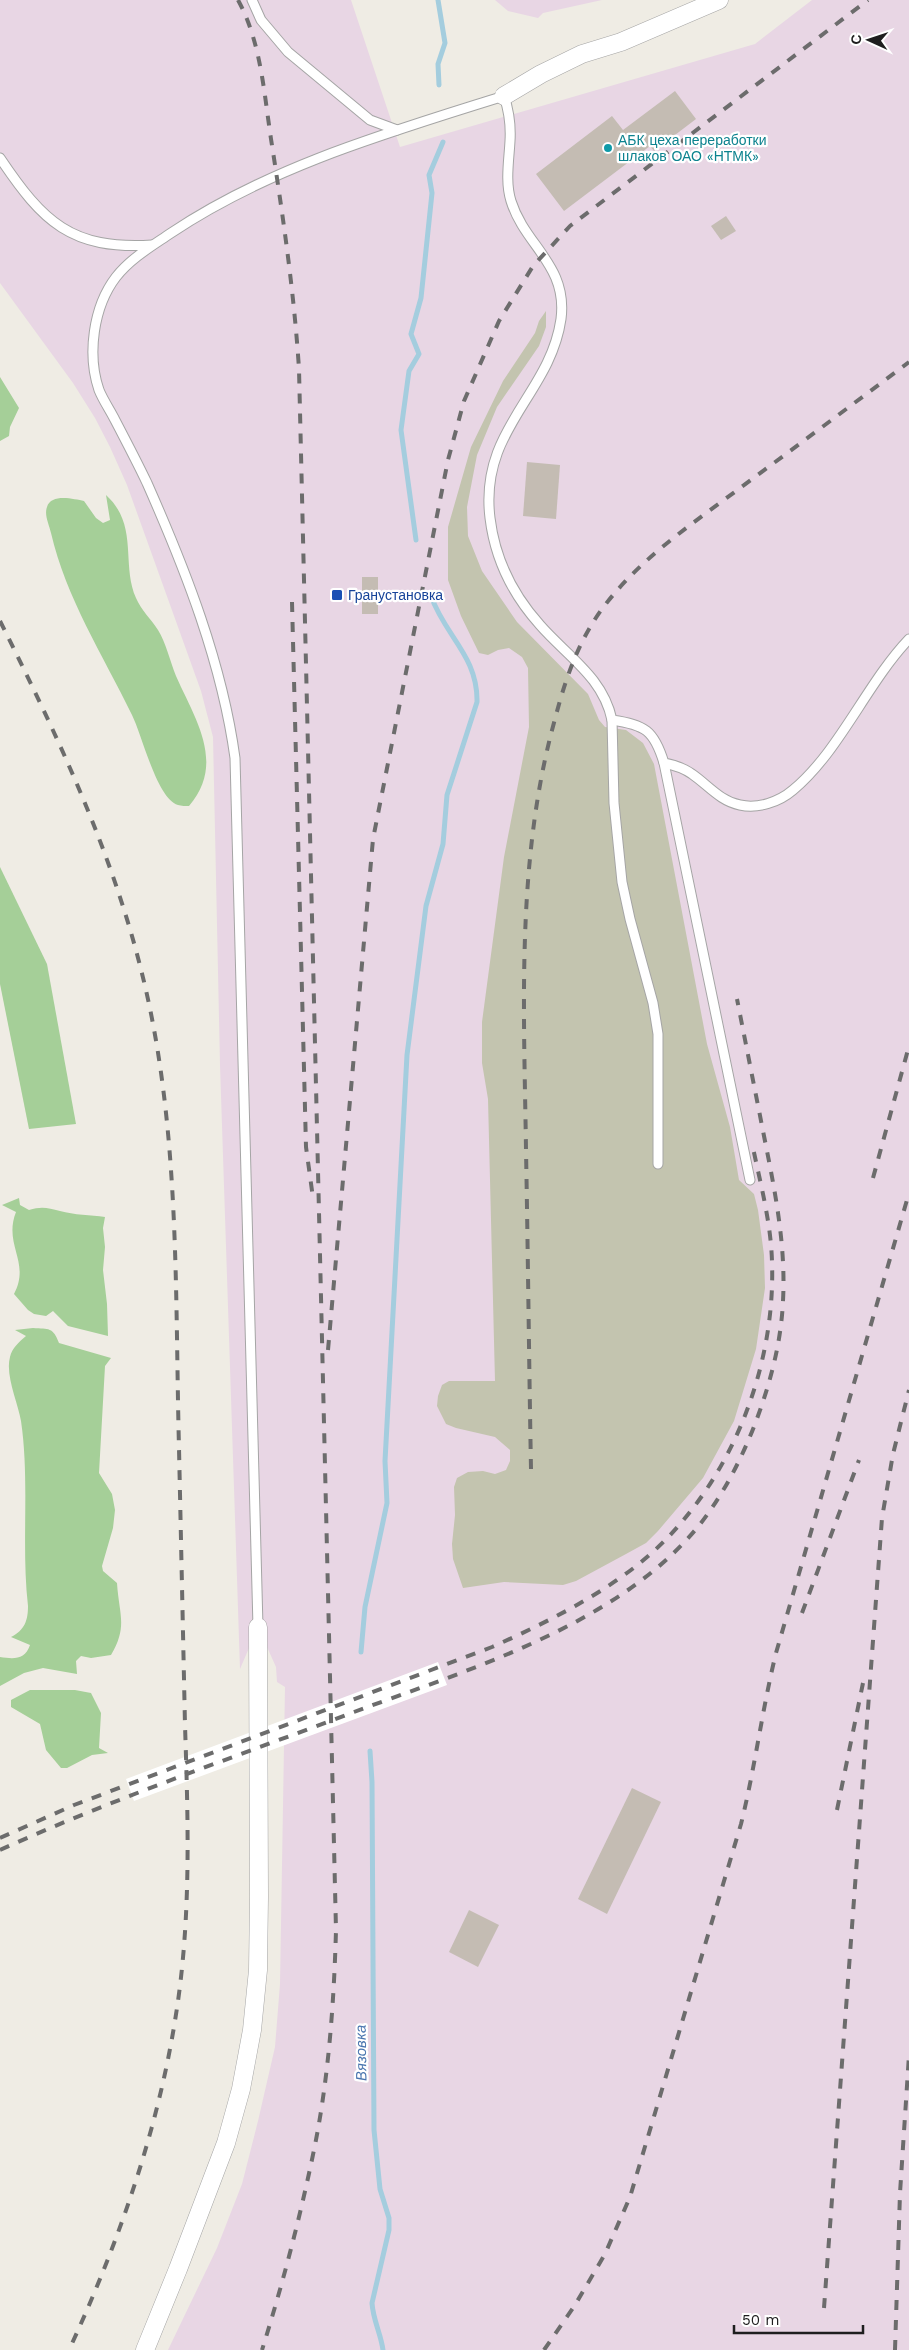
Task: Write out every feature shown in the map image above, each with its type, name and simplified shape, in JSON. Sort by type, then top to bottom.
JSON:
[{"type":"street","points":[[504,96],[541,74],[582,54],[621,42],[719,0]]},
{"type":"street","points":[[145,2350],[226,2143],[241,2088],[252,2030],[258,1970],[259,1906],[258,1627]]},
{"type":"lane","points":[[252,0],[261,20],[288,52],[370,120],[398,130]]},
{"type":"lane","points":[[258,1627],[235,758],[222,685],[187,582],[147,483],[100,391],[94,368],[96,319],[104,297],[116,277],[130,261],[209,208],[247,189],[398,130],[504,96],[510,115],[508,186],[510,199],[523,226],[553,269],[559,283],[562,301],[559,328],[550,356],[505,431],[497,450],[488,493],[493,539],[499,558],[517,594],[541,626],[595,680],[609,705],[612,720],[614,804],[622,882],[630,919],[654,1003],[658,1034],[658,1164]]},
{"type":"lane","points":[[0,158],[36,206],[50,220],[66,231],[99,244],[153,245]]},
{"type":"lane","points":[[664,763],[686,770],[725,799],[738,805],[753,807],[780,798],[792,791],[807,778],[882,673],[909,639]]},
{"type":"lane","points":[[612,720],[640,725],[648,731],[657,742],[664,763],[750,1180]]},
{"type":"shaded area","points":[[0,0],[351,0],[400,147],[755,44],[812,0],[909,0],[909,2350],[168,2350],[217,2248],[242,2184],[275,2047],[280,1984],[285,1687],[277,1682],[276,1667],[258,1627],[240,1669],[220,1065],[213,737],[201,691],[127,485],[110,447],[95,418],[73,383],[0,283]]},
{"type":"shaded area","points":[[495,0],[602,0],[543,13],[538,18],[508,11]]},
{"type":"shaded area","points":[[546,311],[546,327],[539,346],[497,407],[477,455],[467,507],[468,536],[482,571],[517,622],[588,694],[599,720],[605,727],[626,730],[643,743],[654,764],[707,1044],[730,1127],[739,1180],[754,1194],[758,1210],[764,1255],[765,1288],[756,1349],[734,1421],[703,1478],[646,1543],[576,1581],[563,1585],[504,1582],[463,1588],[453,1559],[452,1544],[455,1515],[454,1487],[457,1478],[468,1472],[483,1471],[495,1474],[506,1470],[510,1461],[510,1450],[495,1437],[446,1424],[437,1406],[442,1385],[449,1381],[495,1381],[488,1099],[482,1063],[482,1022],[504,857],[529,727],[528,668],[522,657],[509,648],[498,650],[488,655],[479,653],[461,616],[448,580],[448,527],[471,447],[503,381],[535,333],[539,321]]},
{"type":"green space","points":[[0,377],[19,408],[10,427],[9,436],[0,441]]},
{"type":"green space","points":[[106,495],[116,507],[126,532],[130,572],[136,598],[161,635],[176,676],[204,741],[206,757],[205,774],[200,790],[189,806],[178,805],[170,800],[157,779],[132,715],[86,626],[66,580],[47,520],[46,510],[49,503],[58,498],[69,498],[84,501],[96,518],[103,523],[110,520]]},
{"type":"green space","points":[[0,867],[47,964],[76,1124],[29,1129],[0,984]]},
{"type":"green space","points":[[19,1198],[20,1205],[29,1210],[45,1208],[105,1217],[103,1228],[105,1247],[103,1270],[108,1336],[68,1326],[53,1311],[46,1316],[34,1314],[14,1294],[20,1272],[13,1234],[16,1212],[2,1205]]},
{"type":"green space","points":[[33,1328],[52,1331],[59,1343],[111,1358],[105,1366],[99,1473],[112,1494],[115,1510],[113,1528],[102,1566],[103,1571],[117,1583],[121,1628],[111,1655],[91,1658],[81,1656],[76,1661],[77,1674],[43,1668],[24,1673],[0,1686],[0,1657],[22,1656],[30,1645],[11,1637],[23,1628],[28,1606],[25,1560],[24,1444],[21,1421],[10,1380],[9,1364],[12,1351],[26,1336],[15,1330]]},
{"type":"green space","points":[[30,1690],[75,1690],[91,1693],[101,1713],[99,1748],[108,1753],[92,1755],[67,1768],[61,1768],[46,1750],[40,1724],[11,1707],[11,1700]]},
{"type":"pier","points":[[438,1662],[447,1685],[134,1801],[126,1779]]},
{"type":"building","name":"АБК цеха переработки шлаков ОАО «НТМК»","points":[[675,91],[696,119],[654,151],[650,146],[564,211],[536,174],[612,116],[623,130]]},
{"type":"building","points":[[726,216],[736,231],[721,240],[711,226]]},
{"type":"building","points":[[527,462],[560,465],[556,519],[523,516]]},
{"type":"building","points":[[362,577],[378,577],[378,614],[362,614]]},
{"type":"building","points":[[632,1788],[661,1802],[607,1914],[578,1899]]},
{"type":"building","points":[[469,1910],[499,1925],[478,1967],[449,1952]]},
{"type":"waterway","points":[[438,0],[445,43],[438,64],[439,85]]},
{"type":"waterway","points":[[416,540],[401,430],[409,371],[419,354],[411,334],[421,298],[432,193],[429,175],[443,142]]},
{"type":"waterway","points":[[361,1652],[365,1607],[387,1503],[385,1461],[407,1055],[426,906],[443,844],[447,795],[477,702],[476,686],[467,659],[444,623],[431,596]]},
{"type":"waterway","name":"Вязовка","points":[[370,1751],[372,1782],[374,2130],[380,2189],[389,2218],[389,2230],[372,2303],[383,2350]]},
{"type":"railway","points":[[238,0],[252,33],[264,86],[288,254],[299,369],[336,1930],[330,2038],[320,2118],[298,2223],[262,2350]]},
{"type":"railway","points":[[328,1350],[373,839],[448,460],[464,401],[499,321],[533,266],[570,226],[868,0]]},
{"type":"railway","points":[[531,1469],[524,1042],[525,933],[528,879],[542,772],[563,690],[586,635],[602,609],[632,574],[685,529],[909,362]]},
{"type":"railway","points":[[292,602],[306,1147],[313,1198]]},
{"type":"railway","points":[[0,621],[64,754],[83,799],[118,891],[133,938],[145,986],[165,1100],[174,1216],[188,1828],[187,1898],[182,1966],[171,2046],[149,2136],[136,2180],[105,2266],[69,2350]]},
{"type":"railway","points":[[0,1850],[131,1795],[446,1679],[541,1639],[587,1616],[629,1589],[668,1558],[701,1523],[731,1476],[755,1424],[774,1364],[782,1317],[783,1259],[776,1198],[737,999]]},
{"type":"railway","points":[[873,1178],[909,1046]]},
{"type":"railway","points":[[0,1838],[74,1805],[492,1647],[581,1603],[615,1582],[664,1542],[692,1509],[717,1473],[738,1433],[753,1392],[765,1349],[771,1305],[772,1262],[765,1202],[752,1143]]},
{"type":"railway","points":[[544,2350],[575,2305],[605,2254],[630,2197],[741,1824],[776,1653],[909,1193]]},
{"type":"railway","points":[[824,2308],[882,1518],[893,1454],[909,1390]]},
{"type":"railway","points":[[802,1613],[859,1460]]},
{"type":"railway","points":[[837,1810],[863,1683]]},
{"type":"railway","points":[[895,2350],[900,2193],[909,2055]]},
{"type":"place","name":"АБК цеха переработки шлаков ОАО «НТМК»","points":[[608,148]]},
{"type":"place","name":"Гранустановка","points":[[337,595]]}]
